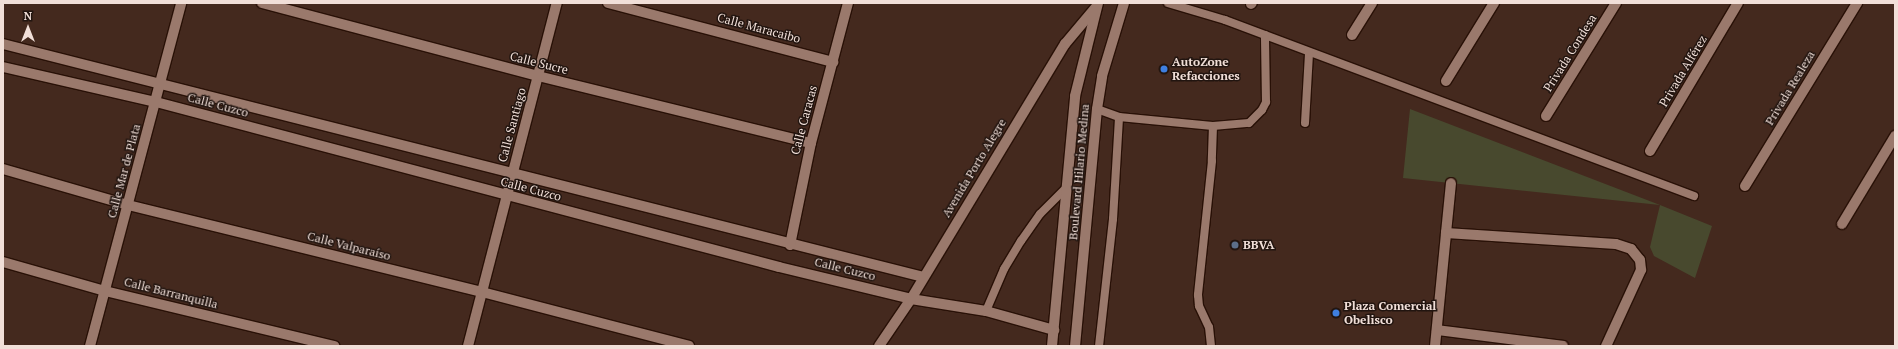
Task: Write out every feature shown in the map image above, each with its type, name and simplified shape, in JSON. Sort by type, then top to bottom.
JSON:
[{"type":"street","name":"Calle Mar de Plata","points":[[90,346],[156,102],[181,3]]},
{"type":"street","name":"Calle Sucre","points":[[262,3],[538,76],[811,143]]},
{"type":"street","name":"Calle Santiago","points":[[468,346],[558,3]]},
{"type":"street","name":"Calle Maracaibo","points":[[608,3],[834,62]]},
{"type":"street","name":"Calle Caracas","points":[[790,245],[811,143],[834,62],[848,3]]},
{"type":"street","name":"Boulevard Hilario Medina","points":[[1075,346],[1097,109],[1107,54],[1124,3]]},
{"type":"street","points":[[1352,35],[1372,3]]},
{"type":"street","points":[[1446,81],[1494,3]]},
{"type":"street","name":"Privada Condesa","points":[[1546,116],[1616,3]]},
{"type":"street","name":"Privada Alférez","points":[[1650,151],[1738,3]]},
{"type":"street","name":"Privada Realeza","points":[[1745,186],[1857,3]]},
{"type":"street","name":"Boulevard Hilario Medina","points":[[1052,346],[1065,189],[1075,96],[1097,5]]},
{"type":"street","name":"Avenida Porto Alegre","points":[[879,346],[911,298],[1060,50],[1097,5]]},
{"type":"street","name":"Calle Cuzco","points":[[3,44],[160,82],[512,175],[923,277]]},
{"type":"street","name":"Calle Cuzco","points":[[3,67],[156,102],[507,196],[911,298],[986,311],[1054,330]]},
{"type":"street","points":[[1842,224],[1895,136]]},
{"type":"street","name":"Calle Valparaíso","points":[[3,168],[128,206],[482,292],[689,346]]},
{"type":"street","points":[[1435,346],[1451,183]]},
{"type":"street","points":[[1446,233],[1616,244],[1632,249],[1640,260],[1641,270],[1606,346]]},
{"type":"street","name":"Calle Barranquilla","points":[[3,262],[105,291],[334,346]]},
{"type":"street","points":[[1436,330],[1563,346]]},
{"type":"lane","points":[[1168,3],[1225,20],[1309,53],[1694,196]]},
{"type":"lane","points":[[1097,109],[1120,117],[1213,126],[1249,123],[1262,110],[1266,102],[1265,35]]},
{"type":"lane","points":[[1305,123],[1309,53]]},
{"type":"lane","points":[[1099,346],[1113,219],[1120,117]]},
{"type":"lane","points":[[1211,346],[1208,326],[1199,306],[1198,295],[1212,161],[1213,126]]},
{"type":"lane","points":[[986,311],[1004,269],[1021,241],[1040,214],[1065,189]]},
{"type":"green space","points":[[1410,109],[1660,205],[1403,178]]},
{"type":"green space","points":[[1660,205],[1712,226],[1695,278],[1654,256],[1650,247]]},
{"type":"place","name":"AutoZone Refacciones","points":[[1164,69]]},
{"type":"place","name":"BBVA","points":[[1235,245]]},
{"type":"place","name":"Plaza Comercial Obelisco","points":[[1336,313]]}]
